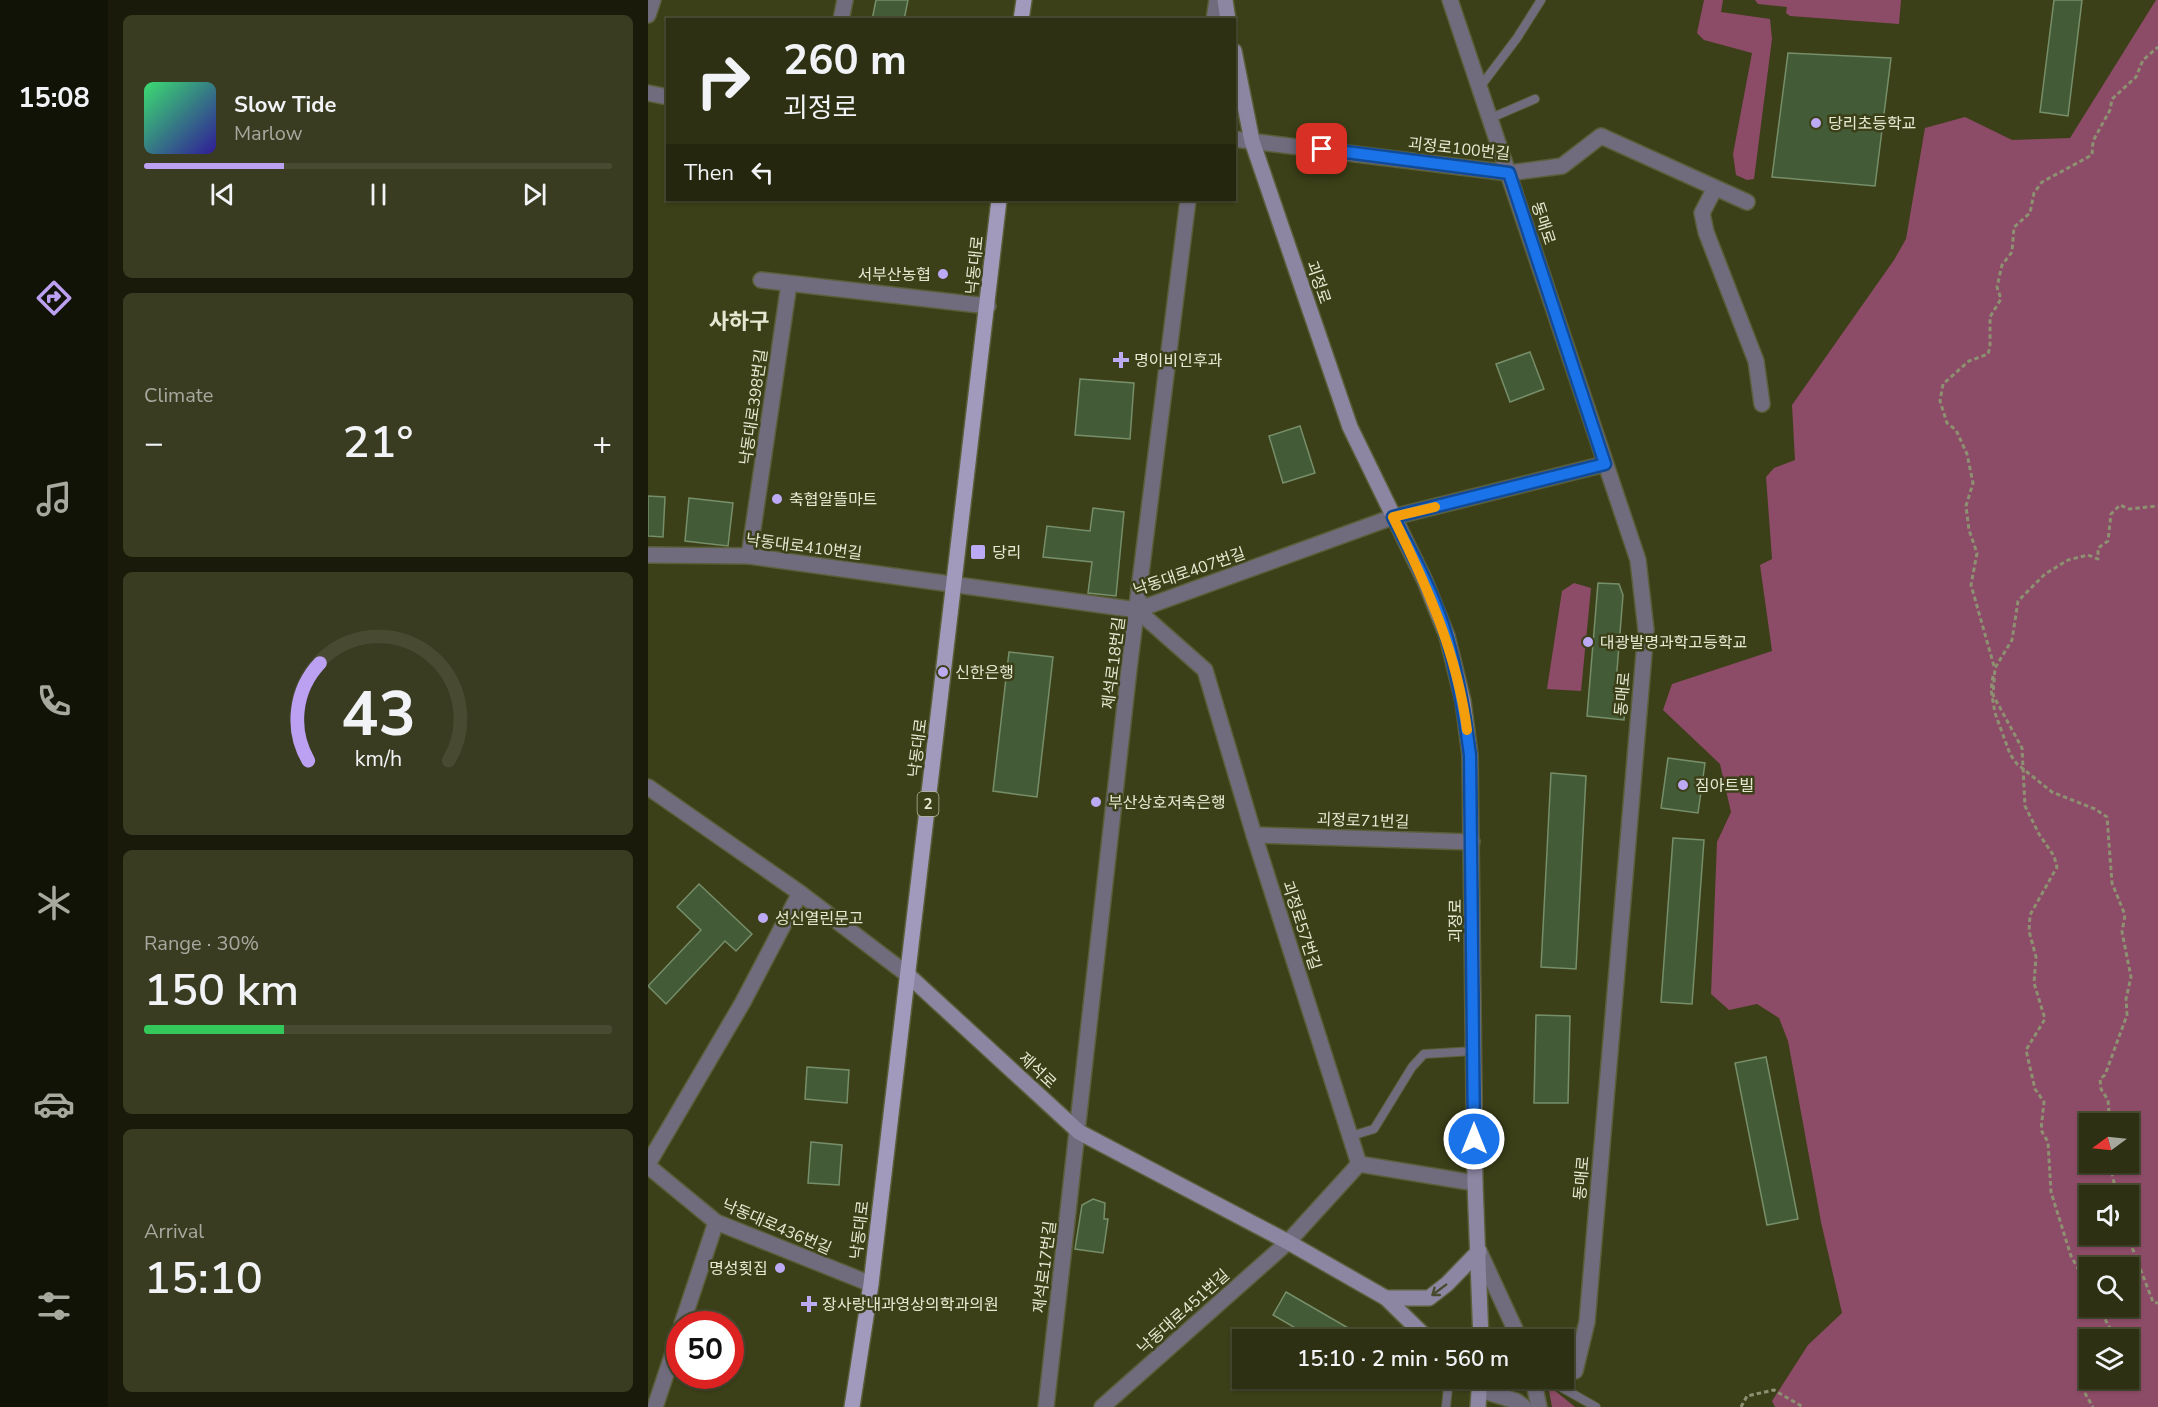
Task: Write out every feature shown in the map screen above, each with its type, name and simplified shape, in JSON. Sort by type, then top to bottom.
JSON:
[{"type":"main road","points":[[1021,18],[1023,0]]},
{"type":"main road","points":[[1224,0],[1228,18]]},
{"type":"main road","name":"괴정로","points":[[1236,61],[1252,141],[1350,427],[1425,581],[1447,636],[1463,700],[1470,755],[1475,1183],[1481,1329]]},
{"type":"main road","name":"낙동대로","points":[[852,1407],[871,1284],[999,201]]},
{"type":"main road","name":"제석로","points":[[908,975],[1079,1132],[1288,1242],[1386,1298],[1418,1329]]},
{"type":"main road","points":[[1386,1298],[1429,1298],[1448,1284],[1479,1251]]},
{"type":"main road","points":[[1478,1407],[1480,1389]]},
{"type":"street","points":[[648,15],[653,0]]},
{"type":"street","points":[[840,18],[845,0]]},
{"type":"street","points":[[1214,18],[1217,0]]},
{"type":"street","name":"동매로","points":[[1450,0],[1638,560],[1646,630],[1587,1322],[1574,1371]]},
{"type":"street","points":[[648,93],[666,97]]},
{"type":"street","name":"괴정로100번길","points":[[1252,141],[1509,173],[1562,166],[1601,136],[1747,202]]},
{"type":"street","points":[[1236,139],[1252,141]]},
{"type":"street","points":[[1715,188],[1702,213],[1706,232],[1756,361],[1762,404]]},
{"type":"street","name":"제석로18번길","points":[[1079,1132],[1137,610],[1188,201]]},
{"type":"street","points":[[761,280],[988,306]]},
{"type":"street","name":"낙동대로398번길","points":[[749,556],[789,284]]},
{"type":"street","points":[[1393,517],[1605,464]]},
{"type":"street","name":"낙동대로407번길","points":[[954,584],[1137,610],[1393,517]]},
{"type":"street","name":"낙동대로410번길","points":[[648,555],[749,556],[954,584]]},
{"type":"street","name":"괴정로57번길","points":[[1137,610],[1205,670],[1254,835],[1359,1164]]},
{"type":"street","name":"제석로","points":[[648,787],[800,893],[908,975]]},
{"type":"street","name":"괴정로71번길","points":[[1254,835],[1472,842]]},
{"type":"street","points":[[648,1165],[743,1002],[800,893]]},
{"type":"street","name":"제석로17번길","points":[[1046,1407],[1079,1132]]},
{"type":"street","points":[[1359,1164],[1475,1183]]},
{"type":"street","name":"낙동대로451번길","points":[[1102,1407],[1288,1242],[1359,1164]]},
{"type":"street","name":"낙동대로436번길","points":[[648,1165],[716,1222],[871,1284]]},
{"type":"street","points":[[686,1311],[716,1222]]},
{"type":"street","points":[[1479,1251],[1515,1329]]},
{"type":"street","points":[[655,1407],[666,1374]]},
{"type":"street","points":[[1491,1389],[1524,1407]]},
{"type":"street","points":[[1536,1389],[1539,1407]]},
{"type":"lane","points":[[1480,87],[1517,38],[1541,0]]},
{"type":"lane","points":[[1491,118],[1535,99]]},
{"type":"lane","points":[[1350,1136],[1374,1129],[1383,1119],[1406,1076],[1424,1054],[1474,1051]]},
{"type":"lane","points":[[1446,1407],[1448,1389]]},
{"type":"lane","points":[[1564,1389],[1596,1407]]},
{"type":"path","points":[[2079,1270],[2071,1256],[2051,1192],[2048,1142],[2041,1130],[2044,1102],[2035,1089],[2026,1050],[2044,1019],[2034,982],[2036,957],[2029,931],[2030,915],[2057,867],[2054,856],[2039,834],[2025,806],[2022,748],[1994,695],[1994,670],[1971,585],[1977,553],[1969,530],[1966,506],[1973,483],[1967,453],[1956,430],[1947,423],[1940,401],[1943,384],[1969,361],[1988,354],[1990,317],[2001,299],[1997,287],[2002,265],[2012,252],[2014,227],[2030,213],[2034,194],[2042,182],[2092,155],[2093,141],[2110,110],[2112,99],[2136,77],[2143,60],[2158,47]]},
{"type":"path","points":[[2109,1113],[2108,1100],[2101,1089],[2100,1079],[2105,1075],[2127,1015],[2126,999],[2131,977],[2122,932],[2125,915],[2112,883],[2107,817],[2095,809],[2052,792],[2023,769],[2010,754],[1995,713],[1990,690],[1994,670],[2012,640],[2018,601],[2045,574],[2068,560],[2088,555],[2098,559],[2098,548],[2108,541],[2111,514],[2120,505],[2129,508],[2158,506]]},
{"type":"path","points":[[2131,1245],[2153,1302],[2158,1303]]},
{"type":"path","points":[[2083,1389],[2093,1407]]},
{"type":"path","points":[[1741,1407],[1747,1396],[1774,1390],[1803,1407]]},
{"type":"shaded area","points":[[1704,0],[1723,0],[1721,12],[1770,19],[1772,39],[1754,179],[1747,180],[1736,175],[1733,154],[1752,53],[1704,40],[1697,33]]},
{"type":"shaded area","points":[[1755,0],[1901,0],[1899,24],[1790,16],[1786,13],[1787,7],[1758,4]]},
{"type":"shaded area","points":[[2158,0],[2158,1407],[1775,1407],[1772,1401],[1808,1345],[1842,1313],[1821,1222],[1788,1041],[1779,1018],[1757,1004],[1729,1010],[1711,994],[1717,842],[1731,812],[1720,764],[1663,710],[1672,684],[1772,651],[1760,565],[1772,559],[1766,477],[1774,468],[1795,460],[1792,405],[1894,260],[1906,239],[1925,128],[1965,117],[2012,140],[2070,138]]},
{"type":"shaded area","points":[[1574,583],[1591,588],[1581,691],[1547,689],[1562,591]]},
{"type":"shaded area","points":[[1549,1389],[1553,1389],[1575,1407],[1552,1407]]},
{"type":"building","points":[[876,0],[908,0],[904,18],[872,18]]},
{"type":"building","points":[[2054,0],[2082,0],[2068,116],[2040,112]]},
{"type":"building","points":[[1788,53],[1891,58],[1875,186],[1772,177]]},
{"type":"building","points":[[1530,352],[1544,389],[1510,402],[1496,364]]},
{"type":"building","points":[[1080,379],[1134,383],[1130,439],[1075,435]]},
{"type":"building","points":[[1300,426],[1315,473],[1283,483],[1269,436]]},
{"type":"building","points":[[648,496],[665,497],[663,537],[648,536]]},
{"type":"building","points":[[689,498],[733,503],[728,546],[685,541]]},
{"type":"building","points":[[1093,508],[1124,512],[1116,596],[1088,593],[1092,562],[1043,557],[1047,526],[1090,531]]},
{"type":"building","points":[[1598,583],[1619,584],[1623,595],[1616,683],[1627,684],[1624,720],[1587,716]]},
{"type":"building","points":[[1009,652],[1053,657],[1037,797],[993,791]]},
{"type":"building","name":"짐아트빌","points":[[1668,758],[1705,763],[1698,813],[1661,808]]},
{"type":"building","points":[[1551,773],[1586,776],[1576,969],[1541,967]]},
{"type":"building","points":[[1673,838],[1704,840],[1692,1004],[1661,1002]]},
{"type":"building","points":[[699,884],[752,934],[736,951],[725,941],[666,1004],[648,986],[701,930],[677,907]]},
{"type":"building","points":[[1536,1015],[1570,1016],[1568,1103],[1534,1103]]},
{"type":"building","points":[[1766,1057],[1798,1219],[1767,1225],[1735,1063]]},
{"type":"building","points":[[807,1067],[849,1070],[847,1103],[805,1099]]},
{"type":"building","points":[[811,1142],[842,1145],[839,1185],[808,1183]]},
{"type":"building","points":[[1093,1199],[1105,1203],[1104,1219],[1108,1219],[1103,1253],[1075,1249],[1082,1205]]},
{"type":"building","points":[[1286,1292],[1350,1329],[1297,1329],[1273,1315]]},
{"type":"slow traffic","points":[[1435,507],[1393,517],[1425,581],[1447,636],[1463,700],[1467,730]]},
{"type":"place","name":"당리초등학교","points":[[1816,123]]},
{"type":"place","name":"서부산농협","points":[[943,274]]},
{"type":"place","name":"명이비인후과","points":[[1121,360]]},
{"type":"place","name":"축협알뜰마트","points":[[777,499]]},
{"type":"place","name":"당리","points":[[978,552]]},
{"type":"place","name":"대광발명과학고등학교","points":[[1588,642]]},
{"type":"place","name":"신한은행","points":[[943,672]]},
{"type":"place","name":"짐아트빌","points":[[1683,785]]},
{"type":"place","name":"부산상호저축은행","points":[[1096,802]]},
{"type":"place","name":"성신열린문고","points":[[763,918]]},
{"type":"place","name":"명성횟집","points":[[780,1268]]},
{"type":"place","name":"장사랑내과영상의학과의원","points":[[809,1304]]},
{"type":"district","name":"사하구","points":[[739,321]]},
{"type":"route","points":[[1322,149],[1509,173],[1605,464],[1393,517],[1425,581],[1447,636],[1463,700],[1470,755],[1474,1139]]}]
